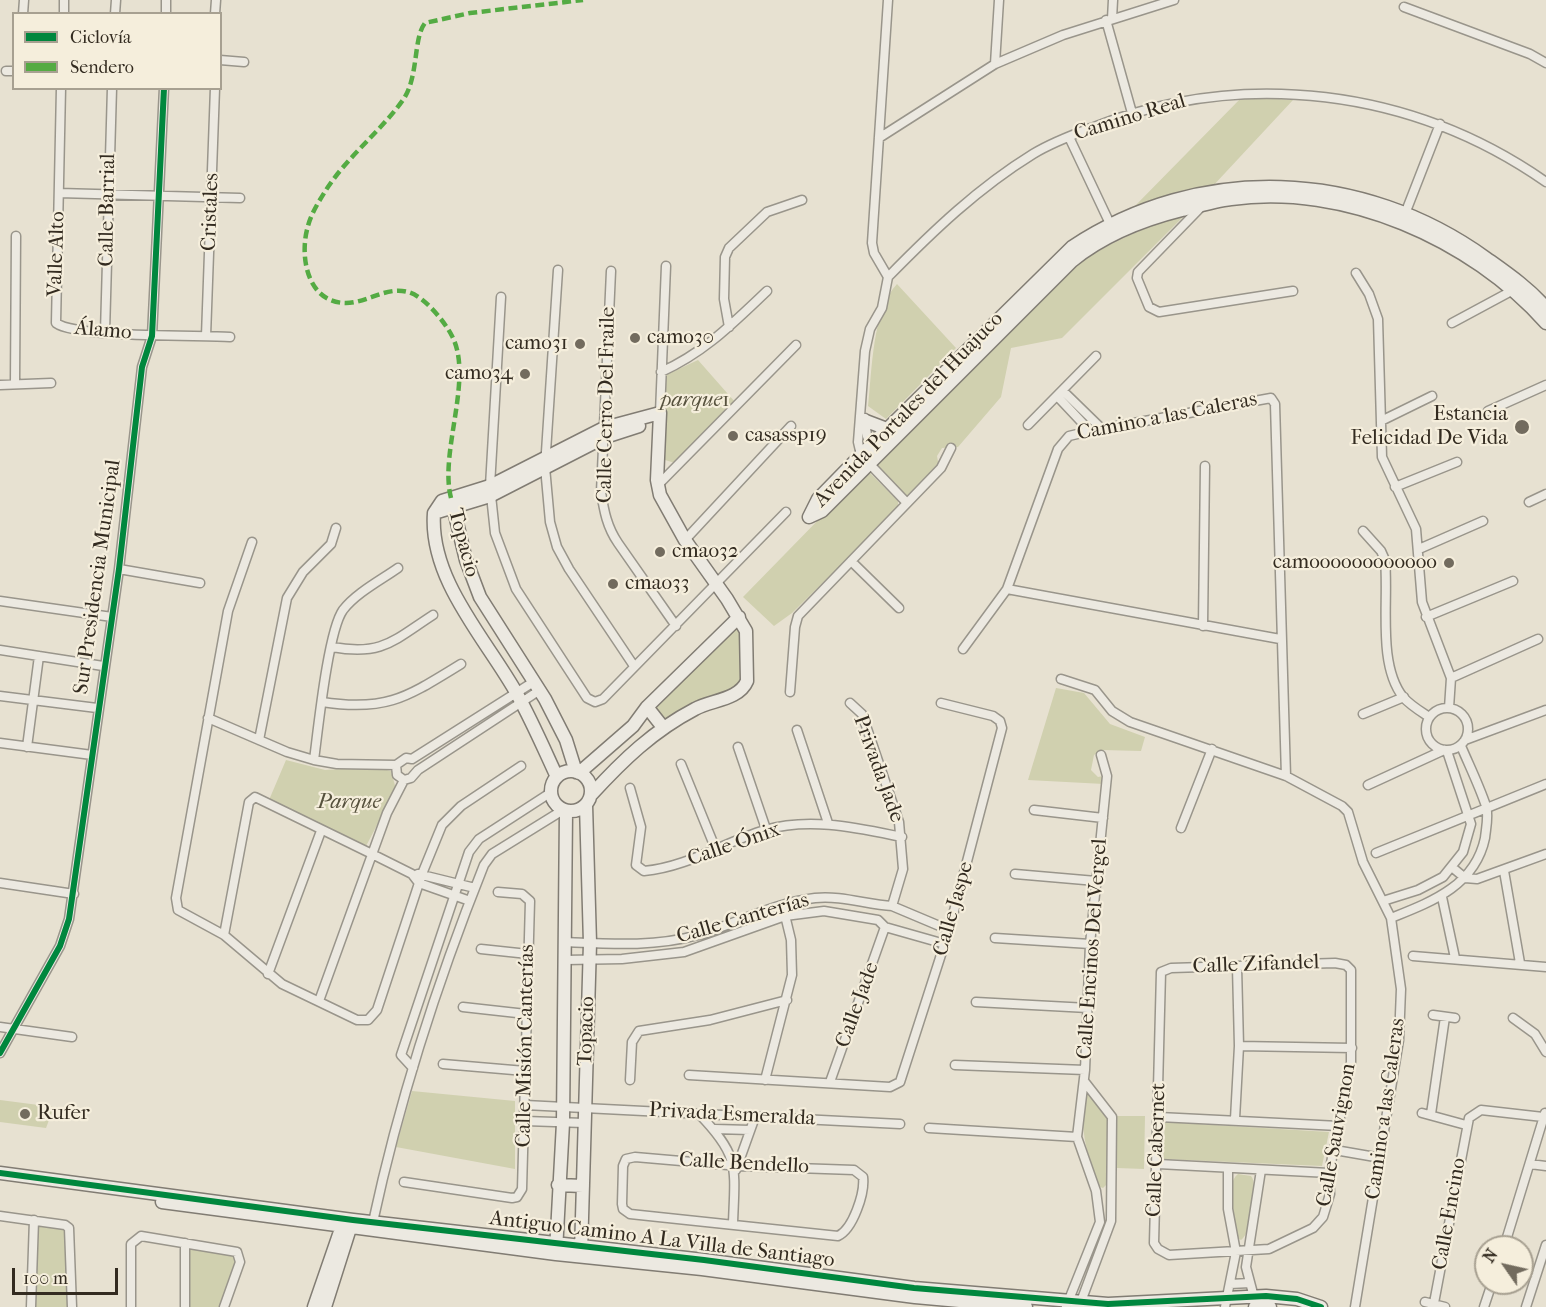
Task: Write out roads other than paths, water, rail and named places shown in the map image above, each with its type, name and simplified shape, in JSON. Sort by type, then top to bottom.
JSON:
[{"type":"street","points":[[888,0],[872,248],[888,277],[882,308],[867,338],[858,442],[865,459],[907,503]]},
{"type":"street","points":[[995,64],[999,0]]},
{"type":"street","points":[[1113,0],[1109,20],[1132,113]]},
{"type":"street","points":[[879,138],[995,64],[1063,34],[1174,0]]},
{"type":"street","points":[[1404,7],[1530,54],[1546,63]]},
{"type":"street","points":[[222,60],[244,62]]},
{"type":"street","name":"Valle Alto","points":[[55,316],[61,90]]},
{"type":"street","name":"Calle Barrial","points":[[105,332],[112,90]]},
{"type":"street","name":"Sur Presidencia Municipal","points":[[0,1053],[60,946],[74,894],[97,708],[112,617],[142,367],[152,336],[164,90]]},
{"type":"street","name":"Cristales","points":[[206,336],[215,90]]},
{"type":"street","name":"Camino Real","points":[[888,277],[933,231],[993,180],[1035,152],[1132,113],[1192,99],[1253,93],[1337,97],[1440,124],[1502,153],[1546,182]]},
{"type":"street","points":[[1403,218],[1440,124]]},
{"type":"street","points":[[1069,137],[1112,228]]},
{"type":"street","points":[[59,193],[240,198]]},
{"type":"street","name":"Avenida Portales del Huajuco","points":[[874,450],[887,429],[1072,247],[1112,228],[1161,215],[1205,199],[1279,197],[1322,201],[1403,218],[1546,308]]},
{"type":"street","points":[[1205,199],[1138,272],[1137,279],[1149,307],[1159,312],[1293,291]]},
{"type":"street","points":[[729,327],[724,299],[725,257],[729,248],[767,212],[802,200]]},
{"type":"street","name":"Avenida Portales del Huajuco","points":[[865,459],[822,511],[809,517],[818,499],[865,459],[1072,261],[1112,228]]},
{"type":"street","points":[[15,383],[16,236]]},
{"type":"street","points":[[374,1222],[385,1162],[413,1068],[484,865],[492,854],[564,811],[580,810],[622,760],[662,726],[706,703],[736,694],[745,686],[748,643],[746,631],[739,617],[685,540],[666,509],[657,486],[666,266]]},
{"type":"street","points":[[558,270],[546,462],[550,522],[557,547],[569,570],[634,666]]},
{"type":"street","name":"Calle Cerro Del Fraile","points":[[611,271],[602,492],[609,530],[676,626]]},
{"type":"street","points":[[1356,273],[1369,294],[1378,319],[1382,457],[1416,529],[1421,594],[1426,617],[1450,678],[1449,708]]},
{"type":"street","points":[[1452,323],[1517,288]]},
{"type":"street","name":"Avenida Portales del Huajuco","points":[[1517,288],[1546,323]]},
{"type":"street","points":[[661,372],[701,352],[767,291]]},
{"type":"street","points":[[501,297],[490,491],[495,533],[516,590],[587,698],[595,702],[603,699],[786,512]]},
{"type":"street","name":"Álamo","points":[[55,316],[56,323],[62,327],[152,336],[230,337]]},
{"type":"street","points":[[657,486],[796,345]]},
{"type":"street","points":[[1028,424],[1096,356]]},
{"type":"street","points":[[0,385],[51,383]]},
{"type":"street","points":[[1488,411],[1546,386]]},
{"type":"street","points":[[1060,394],[1102,429]]},
{"type":"street","points":[[1060,394],[1090,431]]},
{"type":"street","points":[[1381,421],[1432,396]]},
{"type":"street","name":"Camino a las Caleras","points":[[963,649],[1007,589],[1058,448],[1069,436],[1268,397],[1273,400],[1286,776]]},
{"type":"street","points":[[860,407],[874,450]]},
{"type":"street","points":[[453,503],[490,491],[604,433],[660,417]]},
{"type":"street","points":[[866,421],[887,429]]},
{"type":"street","points":[[685,540],[791,426]]},
{"type":"street","points":[[790,692],[795,627],[798,616],[941,468],[951,448]]},
{"type":"street","points":[[1395,487],[1457,462]]},
{"type":"street","points":[[1203,626],[1206,466]]},
{"type":"street","points":[[1529,502],[1546,494]]},
{"type":"street","name":"Topacio","points":[[557,777],[518,697],[458,601],[442,562],[434,513],[453,503],[466,560],[480,597],[537,685],[566,740],[577,772]]},
{"type":"street","points":[[1419,549],[1483,521]]},
{"type":"street","points":[[259,740],[287,598],[303,572],[331,544],[336,528]]},
{"type":"street","points":[[1363,531],[1381,551],[1385,560],[1389,666],[1404,697],[1429,717]]},
{"type":"street","points":[[252,542],[231,599],[176,908],[224,935],[282,984],[357,1020],[368,1020],[377,1010],[436,836],[450,816],[521,766]]},
{"type":"street","points":[[851,561],[899,608]]},
{"type":"street","points":[[118,568],[200,583]]},
{"type":"street","points":[[314,760],[336,629],[345,609],[398,568]]},
{"type":"street","points":[[1426,617],[1513,581]]},
{"type":"street","points":[[1007,589],[1280,639]]},
{"type":"street","points":[[0,601],[112,617]]},
{"type":"street","points":[[332,647],[358,651],[381,648],[433,615]]},
{"type":"street","points":[[413,1068],[401,1055],[453,894],[469,852],[478,839],[550,793],[557,777],[562,773],[577,772],[611,746],[633,726],[647,707],[739,617]]},
{"type":"street","points":[[1450,678],[1538,639]]},
{"type":"street","points":[[0,650],[103,666]]},
{"type":"street","points":[[27,747],[39,656]]},
{"type":"street","points":[[322,702],[356,707],[391,702],[423,687],[461,664]]},
{"type":"street","name":"Camino a las Caleras","points":[[1061,679],[1095,690],[1112,711],[1130,722],[1286,776],[1336,801],[1348,812],[1363,862],[1391,918],[1401,989],[1400,1040],[1355,1307]]},
{"type":"street","points":[[208,718],[314,760],[337,764],[396,765],[406,758],[412,759],[486,712],[537,685]]},
{"type":"street","points":[[0,696],[97,708]]},
{"type":"street","points":[[319,1001],[387,813],[404,780],[411,778],[418,770],[492,721],[518,697]]},
{"type":"street","points":[[1363,714],[1404,697]]},
{"type":"street","name":"Privada Jade","points":[[850,703],[862,714],[894,802],[902,837]]},
{"type":"street","name":"Calle Jaspe","points":[[830,1082],[896,1086],[903,1076],[945,944],[1002,728],[1000,721],[993,716],[941,703]]},
{"type":"street","points":[[647,707],[662,726]]},
{"type":"street","points":[[1383,901],[1418,890],[1443,877],[1453,868],[1467,841],[1471,824],[1469,815],[1445,751],[1431,744],[1425,731],[1429,717],[1438,710],[1449,708],[1462,714],[1466,720],[1468,734],[1463,743],[1486,808],[1487,824],[1482,850],[1465,878],[1442,897],[1391,918]]},
{"type":"street","points":[[1368,785],[1463,743],[1546,710]]},
{"type":"street","points":[[486,712],[492,721]]},
{"type":"street","points":[[633,726],[646,739]]},
{"type":"street","points":[[797,730],[828,824]]},
{"type":"street","points":[[0,743],[92,755]]},
{"type":"street","points":[[611,746],[622,760]]},
{"type":"street","points":[[738,747],[766,829]]},
{"type":"street","points":[[1181,828],[1212,749]]},
{"type":"street","name":"Calle Encinos Del Vergel","points":[[1073,1304],[1100,1222],[1096,1191],[1077,1137],[1085,1070],[1090,944],[1107,776],[1101,756]]},
{"type":"street","points":[[412,759],[418,770]]},
{"type":"street","points":[[681,764],[716,850]]},
{"type":"street","points":[[396,765],[397,775],[404,780]]},
{"type":"street","points":[[577,772],[589,782],[588,800]]},
{"type":"street","points":[[1376,853],[1546,784]]},
{"type":"street","name":"Calle Ónix","points":[[630,788],[641,827],[635,860],[639,869],[647,871],[716,850],[766,829],[828,824],[902,837]]},
{"type":"street","points":[[550,793],[552,800],[564,811]]},
{"type":"street","points":[[224,935],[252,797],[258,797],[321,831],[470,901]]},
{"type":"street","name":"Topacio","points":[[581,1251],[590,943],[588,800]]},
{"type":"street","points":[[1034,810],[1103,818]]},
{"type":"street","name":"Topacio","points":[[556,1249],[563,1123],[566,960],[564,811]]},
{"type":"street","points":[[268,974],[321,831]]},
{"type":"street","name":"Calle Jade","points":[[878,920],[891,908],[903,869],[902,837]]},
{"type":"street","points":[[1453,868],[1465,878],[1477,879],[1546,854]]},
{"type":"street","points":[[1504,871],[1520,963]]},
{"type":"street","points":[[1015,874],[1096,881]]},
{"type":"street","points":[[421,878],[475,888]]},
{"type":"street","points":[[0,883],[74,894]]},
{"type":"street","points":[[1418,890],[1422,905]]},
{"type":"street","name":"Calle Misión Canterías","points":[[404,1182],[517,1197],[522,1189],[530,901],[526,895],[498,892]]},
{"type":"street","name":"Calle Canterías","points":[[566,942],[621,945],[697,935],[783,904],[819,897],[891,908],[949,930]]},
{"type":"street","points":[[1442,897],[1455,958]]},
{"type":"street","points":[[765,1080],[786,1000],[793,962],[783,904]]},
{"type":"street","name":"Calle Jade","points":[[830,1082],[889,927],[900,919],[891,908]]},
{"type":"street","name":"Calle Canterías","points":[[566,960],[622,959],[684,952],[784,916],[824,911],[878,920]]},
{"type":"street","points":[[878,920],[889,927],[945,944]]},
{"type":"street","points":[[995,938],[1090,944]]},
{"type":"street","points":[[621,945],[622,959]]},
{"type":"street","points":[[480,949],[528,954]]},
{"type":"street","points":[[1413,956],[1520,963],[1546,967]]},
{"type":"street","name":"Calle Zifandel","points":[[1162,970],[1335,963],[1350,968]]},
{"type":"street","points":[[1235,1119],[1239,1046],[1237,967]]},
{"type":"street","name":"Calle Sauvignon","points":[[1236,1252],[1278,1245],[1319,1222],[1330,1194],[1329,1173],[1352,1048],[1350,968]]},
{"type":"street","name":"Calle Cabernet","points":[[1162,970],[1155,1246],[1169,1255],[1236,1252]]},
{"type":"street","points":[[630,1080],[632,1042],[636,1033],[647,1028],[710,1020],[786,1000]]},
{"type":"street","points":[[976,1002],[1088,1008]]},
{"type":"street","points":[[462,1007],[526,1014]]},
{"type":"street","points":[[1433,1016],[1455,1018]]},
{"type":"street","points":[[1445,1017],[1427,1114],[1466,1125],[1473,1114],[1481,1110],[1545,1114],[1508,1235]]},
{"type":"street","points":[[1513,1018],[1535,1034],[1546,1052]]},
{"type":"street","points":[[0,1027],[72,1037]]},
{"type":"street","points":[[1239,1046],[1352,1048]]},
{"type":"street","points":[[443,1064],[525,1071]]},
{"type":"street","points":[[955,1065],[1085,1070]]},
{"type":"street","points":[[689,1076],[830,1082]]},
{"type":"street","name":"Calle Encinos Del Vergel","points":[[1073,1304],[1109,1230],[1112,1117],[1110,1111],[1084,1081]]},
{"type":"street","name":"Privada Esmeralda","points":[[525,1105],[584,1106],[900,1124]]},
{"type":"street","points":[[699,1114],[715,1129],[729,1150],[735,1168]]},
{"type":"street","points":[[733,1223],[735,1168],[755,1117]]},
{"type":"street","points":[[1159,1117],[1339,1126]]},
{"type":"street","points":[[525,1121],[584,1123]]},
{"type":"street","name":"Calle Encino","points":[[1445,1307],[1430,1302],[1466,1125]]},
{"type":"street","points":[[929,1128],[1077,1137]]},
{"type":"street","points":[[715,1129],[750,1130]]},
{"type":"street","points":[[1335,1150],[1381,1158]]},
{"type":"street","name":"Calle Bendello","points":[[635,1157],[735,1168],[854,1170],[861,1174],[864,1187],[849,1226],[838,1236],[733,1223],[630,1214],[623,1209],[623,1166],[626,1159],[635,1157]]},
{"type":"street","points":[[1158,1164],[1329,1173]]},
{"type":"street","points":[[1530,1164],[1546,1166]]},
{"type":"street","points":[[1225,1303],[1236,1252],[1228,1209],[1228,1169]]},
{"type":"street","points":[[1261,1170],[1247,1251],[1246,1273],[1255,1303],[1270,1307]]},
{"type":"street","name":"Antiguo Camino A La Villa de Santiago","points":[[0,1173],[347,1224],[374,1222],[556,1249],[914,1288],[1073,1304],[1255,1303],[1297,1299],[1321,1307]]},
{"type":"street","points":[[0,1181],[313,1224],[347,1224],[556,1249]]},
{"type":"street","points":[[558,1185],[583,1186]]},
{"type":"street","points":[[1096,1191],[1110,1189]]},
{"type":"street","points":[[0,1216],[65,1225],[71,1231],[72,1307]]},
{"type":"street","points":[[31,1307],[34,1220]]},
{"type":"street","points":[[313,1224],[327,1238],[333,1252]]},
{"type":"street","points":[[314,1307],[333,1252],[347,1224]]},
{"type":"street","points":[[325,1307],[347,1224]]},
{"type":"street","points":[[131,1307],[130,1251],[132,1240],[141,1236],[234,1249],[239,1255],[240,1262],[224,1307]]},
{"type":"street","points":[[185,1243],[185,1307]]},
{"type":"street","points":[[1526,1307],[1546,1245]]},
{"type":"street","points":[[581,1251],[915,1297],[1026,1307]]},
{"type":"street","points":[[1233,1273],[1246,1273]]},
{"type":"street","points":[[1230,1284],[1250,1283]]},
{"type":"place","name":"camo30","points":[[635,338]]},
{"type":"place","name":"camo31","points":[[580,344]]},
{"type":"place","name":"camo34","points":[[525,374]]},
{"type":"place","name":"Estancia Felicidad De Vida","points":[[1522,427]]},
{"type":"place","name":"casassp19","points":[[733,436]]},
{"type":"place","name":"cmao32","points":[[660,552]]},
{"type":"place","name":"camoooooooooooo","points":[[1449,563]]},
{"type":"place","name":"cmao33","points":[[613,584]]},
{"type":"place","name":"Rufer","points":[[25,1114]]},
{"type":"park label","name":"parque1","points":[[695,401]]},
{"type":"park label","name":"Parque","points":[[349,803]]}]
